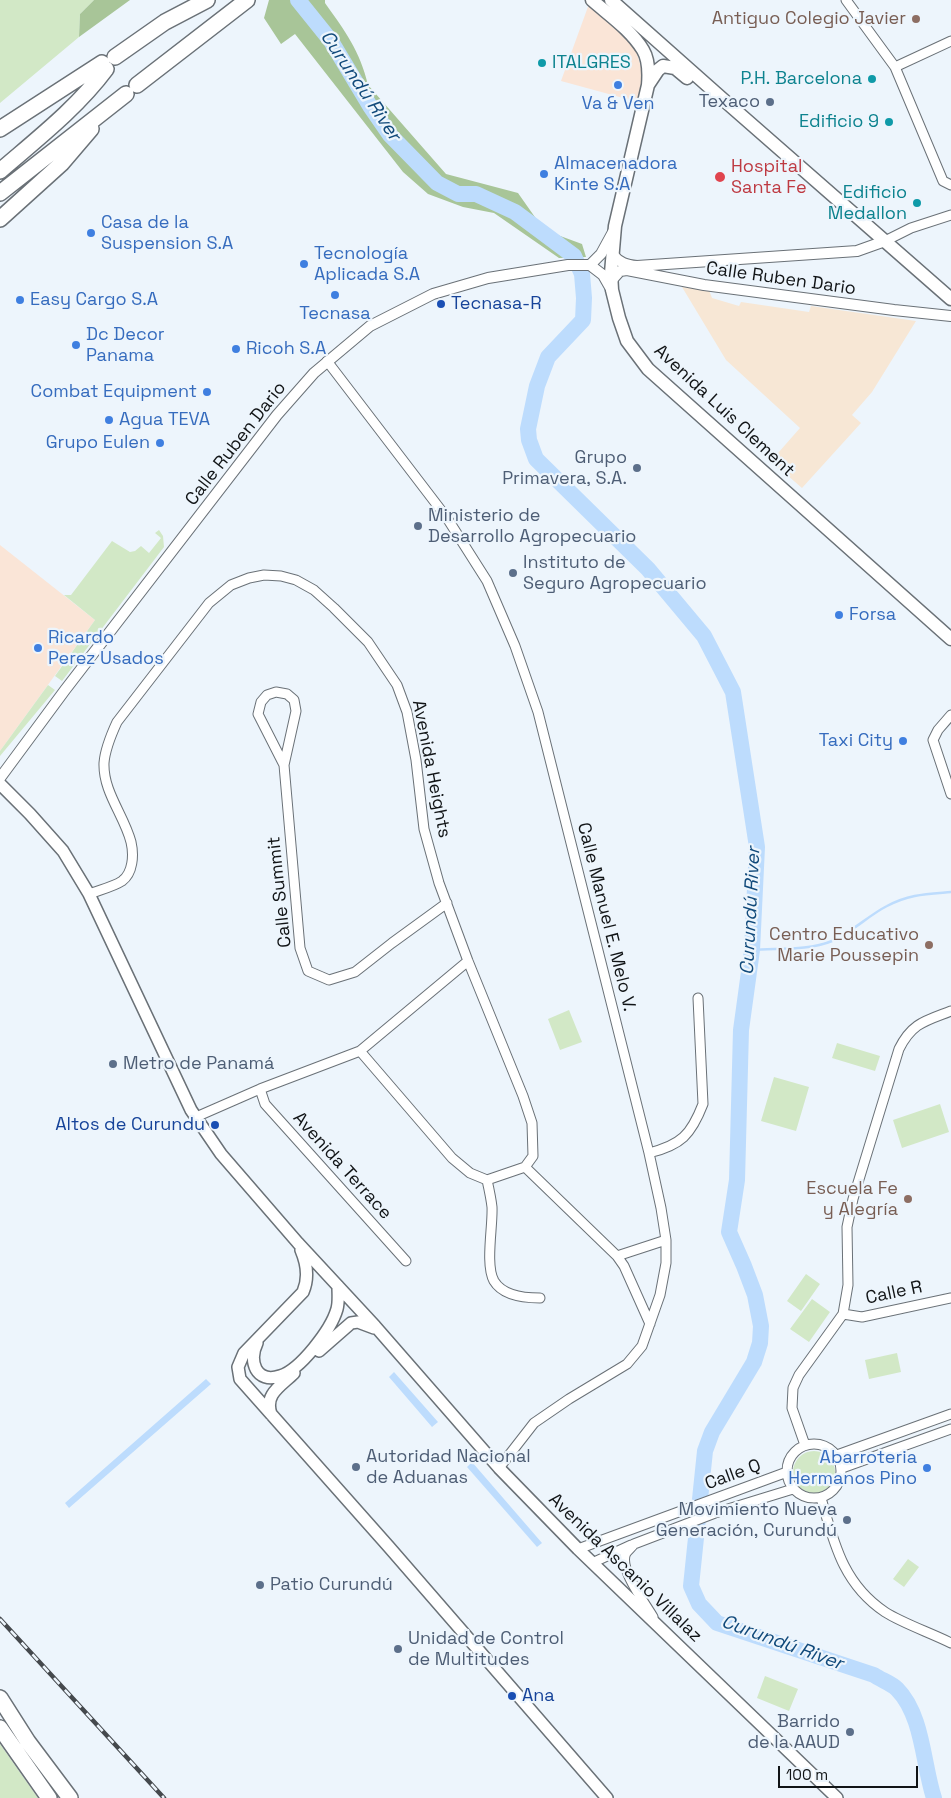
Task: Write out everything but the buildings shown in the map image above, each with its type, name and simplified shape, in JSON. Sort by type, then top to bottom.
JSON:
[{"type":"highway","points":[[0,129],[108,63],[165,22],[207,0]]},
{"type":"highway","points":[[0,193],[247,0]]},
{"type":"highway","points":[[0,171],[61,118],[95,83],[108,63]]},
{"type":"highway","points":[[0,219],[62,163],[110,106]]},
{"type":"highway","points":[[0,1698],[28,1742],[70,1798]]},
{"type":"highway","points":[[0,1728],[49,1798]]},
{"type":"main road","points":[[592,0],[620,25],[643,50],[649,73],[648,85]]},
{"type":"main road","points":[[612,0],[951,299]]},
{"type":"main road","points":[[648,85],[660,67],[666,65],[675,68],[706,93],[726,102]]},
{"type":"main road","name":"Avenida Luis Clement","points":[[648,85],[615,226],[612,254],[612,285],[618,318],[627,341],[648,369],[951,639]]},
{"type":"main road","name":"Avenida Ascanio Villalaz","points":[[0,784],[63,851],[89,894],[196,1117],[221,1154],[298,1244],[378,1330],[500,1468],[592,1563],[837,1798]]},
{"type":"main road","name":"Avenida Ascanio Villalaz","points":[[298,1244],[306,1267],[307,1280],[304,1290],[242,1356],[238,1372],[244,1385],[389,1547],[607,1798]]},
{"type":"main road","points":[[260,1337],[252,1355],[254,1367],[267,1377],[285,1374],[306,1356],[324,1336],[337,1308],[338,1286]]},
{"type":"main road","points":[[272,1416],[268,1403],[272,1394],[344,1328],[356,1322],[378,1330]]},
{"type":"street","points":[[846,0],[895,67],[943,181],[950,185]]},
{"type":"street","points":[[895,67],[951,42]]},
{"type":"street","points":[[612,254],[624,265],[637,266],[857,251],[885,241],[911,228],[951,215]]},
{"type":"street","points":[[612,285],[603,275],[589,265],[606,246],[615,226]]},
{"type":"street","points":[[675,264],[672,273],[676,279]]},
{"type":"street","name":"Calle Ruben Dario","points":[[0,778],[65,690],[277,415],[327,361],[370,326],[433,294],[488,278],[568,265],[589,265]]},
{"type":"street","name":"Calle Ruben Dario","points":[[612,285],[620,271],[626,270],[704,285],[875,308],[951,316]]},
{"type":"street","name":"Calle Manuel E. Melo V.","points":[[327,361],[447,518],[487,582],[515,646],[538,712],[649,1153],[661,1208],[666,1240],[666,1263],[660,1296],[642,1346],[627,1364],[568,1399],[534,1423],[500,1468]]},
{"type":"street","name":"Avenida Heights","points":[[89,894],[122,881],[131,867],[133,858],[131,842],[108,786],[104,763],[109,740],[116,722],[209,603],[231,585],[264,575],[281,576],[296,580],[314,590],[368,642],[397,685],[407,712],[416,760],[424,829],[439,884],[532,1123],[533,1156],[525,1167]]},
{"type":"street","points":[[276,692],[286,694],[294,700],[296,711],[284,765],[258,714],[261,702],[267,695],[276,692]]},
{"type":"street","points":[[951,715],[938,730],[934,740],[951,794]]},
{"type":"street","name":"Calle Summit","points":[[284,765],[300,948],[308,971],[329,980],[355,972],[392,942],[447,903]]},
{"type":"street","points":[[196,1117],[260,1089],[360,1051],[468,961]]},
{"type":"street","points":[[649,1153],[668,1148],[688,1134],[704,1104],[698,998]]},
{"type":"street","points":[[805,1445],[792,1408],[793,1388],[799,1375],[843,1314],[848,1285],[846,1230],[853,1199],[899,1049],[911,1030],[925,1021],[951,1012]]},
{"type":"street","points":[[360,1051],[452,1158],[470,1173],[487,1180],[525,1167],[617,1256],[624,1266],[650,1324]]},
{"type":"street","name":"Avenida Terrace","points":[[260,1089],[264,1104],[406,1261]]},
{"type":"street","points":[[487,1180],[492,1207],[490,1266],[494,1281],[506,1292],[525,1298],[540,1298]]},
{"type":"street","points":[[617,1256],[666,1240]]},
{"type":"street","name":"Calle R","points":[[843,1314],[862,1317],[951,1298]]},
{"type":"street","points":[[836,1454],[951,1414]]},
{"type":"street","points":[[842,1468],[951,1429]]},
{"type":"street","points":[[805,1445],[826,1446],[836,1454],[842,1468],[839,1484],[828,1495],[821,1498],[809,1498],[793,1489],[787,1472],[788,1463],[792,1456],[805,1445]]},
{"type":"street","name":"Calle Q","points":[[578,1549],[787,1472]]},
{"type":"street","name":"Calle Q","points":[[592,1563],[680,1526],[793,1489]]},
{"type":"street","points":[[821,1498],[841,1562],[856,1584],[873,1603],[887,1613],[951,1642]]},
{"type":"street","points":[[634,1544],[626,1553],[624,1562],[629,1577],[657,1624]]},
{"type":"shaded area","points":[[589,4],[634,45],[643,73],[638,102],[561,81]]},
{"type":"shaded area","points":[[682,287],[709,290],[712,298],[739,306],[741,302],[809,312],[811,306],[916,321],[872,392],[852,415],[861,423],[802,488],[771,461],[800,428],[726,360]]},
{"type":"shaded area","name":"Ricardo Perez Usados","points":[[0,545],[95,620],[0,751]]},
{"type":"green space","points":[[0,0],[94,0],[80,14],[79,37],[0,103]]},
{"type":"green space","points":[[94,0],[130,0],[79,37],[80,14]]},
{"type":"green space","points":[[269,0],[325,0],[325,3],[356,51],[368,85],[446,174],[518,193],[544,230],[582,244],[586,257],[559,258],[494,213],[463,207],[428,194],[403,172],[295,34],[281,44],[264,18]]},
{"type":"green space","points":[[159,530],[163,536],[164,547],[62,681],[55,676],[95,620],[64,595],[71,595],[112,541],[130,552],[135,551],[141,546],[149,553],[161,538],[155,533]]},
{"type":"green space","points":[[48,685],[55,690],[0,756],[0,751]]},
{"type":"green space","points":[[569,1010],[582,1042],[560,1050],[548,1019]]},
{"type":"green space","points":[[837,1043],[880,1056],[875,1071],[832,1058]]},
{"type":"green space","points":[[774,1077],[809,1087],[796,1131],[761,1121]]},
{"type":"green space","points":[[940,1104],[949,1132],[902,1148],[893,1120]]},
{"type":"green space","points":[[806,1274],[820,1284],[801,1311],[787,1301]]},
{"type":"green space","points":[[812,1299],[830,1312],[809,1342],[790,1329]]},
{"type":"green space","points":[[897,1353],[901,1372],[869,1379],[865,1360]]},
{"type":"green space","points":[[810,1451],[818,1451],[829,1457],[835,1472],[829,1487],[818,1493],[810,1493],[799,1487],[793,1476],[793,1468],[799,1457]]},
{"type":"green space","points":[[908,1559],[919,1567],[904,1587],[893,1579]]},
{"type":"green space","points":[[765,1676],[798,1689],[789,1711],[757,1698]]},
{"type":"green space","points":[[0,1744],[38,1798],[0,1798]]},
{"type":"water","points":[[394,1372],[438,1422],[432,1427],[389,1377]]},
{"type":"water","points":[[206,1379],[211,1384],[69,1508],[65,1503]]},
{"type":"water","points":[[472,1462],[542,1543],[537,1547],[467,1467]]},
{"type":"waterway","name":"Curundú River","points":[[298,0],[331,41],[370,106],[390,135],[437,183],[458,194],[476,194],[515,212],[574,256],[582,274],[583,320],[548,357],[537,386],[528,429],[529,440],[536,459],[648,569],[704,636],[733,692],[757,847],[752,950],[741,1030],[737,1180],[729,1232],[755,1295],[761,1326],[760,1343],[754,1362],[712,1432],[705,1451],[691,1586],[699,1604],[717,1623],[874,1675],[895,1687],[906,1700],[917,1726],[934,1798]]},
{"type":"waterway","points":[[752,950],[803,948],[823,944],[839,938],[895,902],[918,895],[951,892]]},
{"type":"railway","points":[[0,1619],[164,1798]]},
{"type":"place","name":"Antiguo Colegio Javier","points":[[916,19]]},
{"type":"place","name":"ITALGRES","points":[[542,63]]},
{"type":"place","name":"P.H. Barcelona","points":[[872,79]]},
{"type":"place","name":"Va & Ven","points":[[618,85]]},
{"type":"place","name":"Texaco","points":[[770,102]]},
{"type":"place","name":"Edificio 9","points":[[889,122]]},
{"type":"place","name":"Almacenadora Kinte S.A","points":[[544,174]]},
{"type":"place","name":"Hospital Santa Fe","points":[[720,177]]},
{"type":"place","name":"Edificio Medallon","points":[[917,203]]},
{"type":"place","name":"Casa de la Suspension S.A","points":[[91,233]]},
{"type":"place","name":"Tecnología Aplicada S.A","points":[[304,264]]},
{"type":"place","name":"Tecnasa","points":[[335,295]]},
{"type":"place","name":"Easy Cargo S.A","points":[[20,300]]},
{"type":"place","name":"Tecnasa-R","points":[[441,304]]},
{"type":"place","name":"Dc Decor Panama","points":[[76,345]]},
{"type":"place","name":"Ricoh S.A","points":[[236,349]]},
{"type":"place","name":"Combat Equipment","points":[[207,392]]},
{"type":"place","name":"Agua TEVA","points":[[109,420]]},
{"type":"place","name":"Grupo Eulen","points":[[160,443]]},
{"type":"place","name":"Grupo Primavera, S.A.","points":[[637,468]]},
{"type":"place","name":"Ministerio de Desarrollo Agropecuario","points":[[418,526]]},
{"type":"place","name":"Instituto de Seguro Agropecuario","points":[[513,573]]},
{"type":"place","name":"Forsa","points":[[839,615]]},
{"type":"place","name":"Ricardo Perez Usados","points":[[38,648]]},
{"type":"place","name":"Taxi City","points":[[903,741]]},
{"type":"place","name":"Centro Educativo Marie Poussepin","points":[[929,945]]},
{"type":"place","name":"Metro de Panamá","points":[[113,1064]]},
{"type":"place","name":"Altos de Curundu","points":[[215,1125]]},
{"type":"place","name":"Escuela Fe y Alegría","points":[[908,1199]]},
{"type":"place","name":"Autoridad Nacional de Aduanas","points":[[356,1467]]},
{"type":"place","name":"Abarroteria Hermanos Pino","points":[[927,1468]]},
{"type":"place","name":"Movimiento Nueva Generación, Curundú","points":[[847,1520]]},
{"type":"place","name":"Patio Curundú","points":[[260,1585]]},
{"type":"place","name":"Unidad de Control de Multitudes","points":[[398,1649]]},
{"type":"place","name":"Ana","points":[[512,1696]]},
{"type":"place","name":"Barrido de la AAUD","points":[[850,1732]]}]
